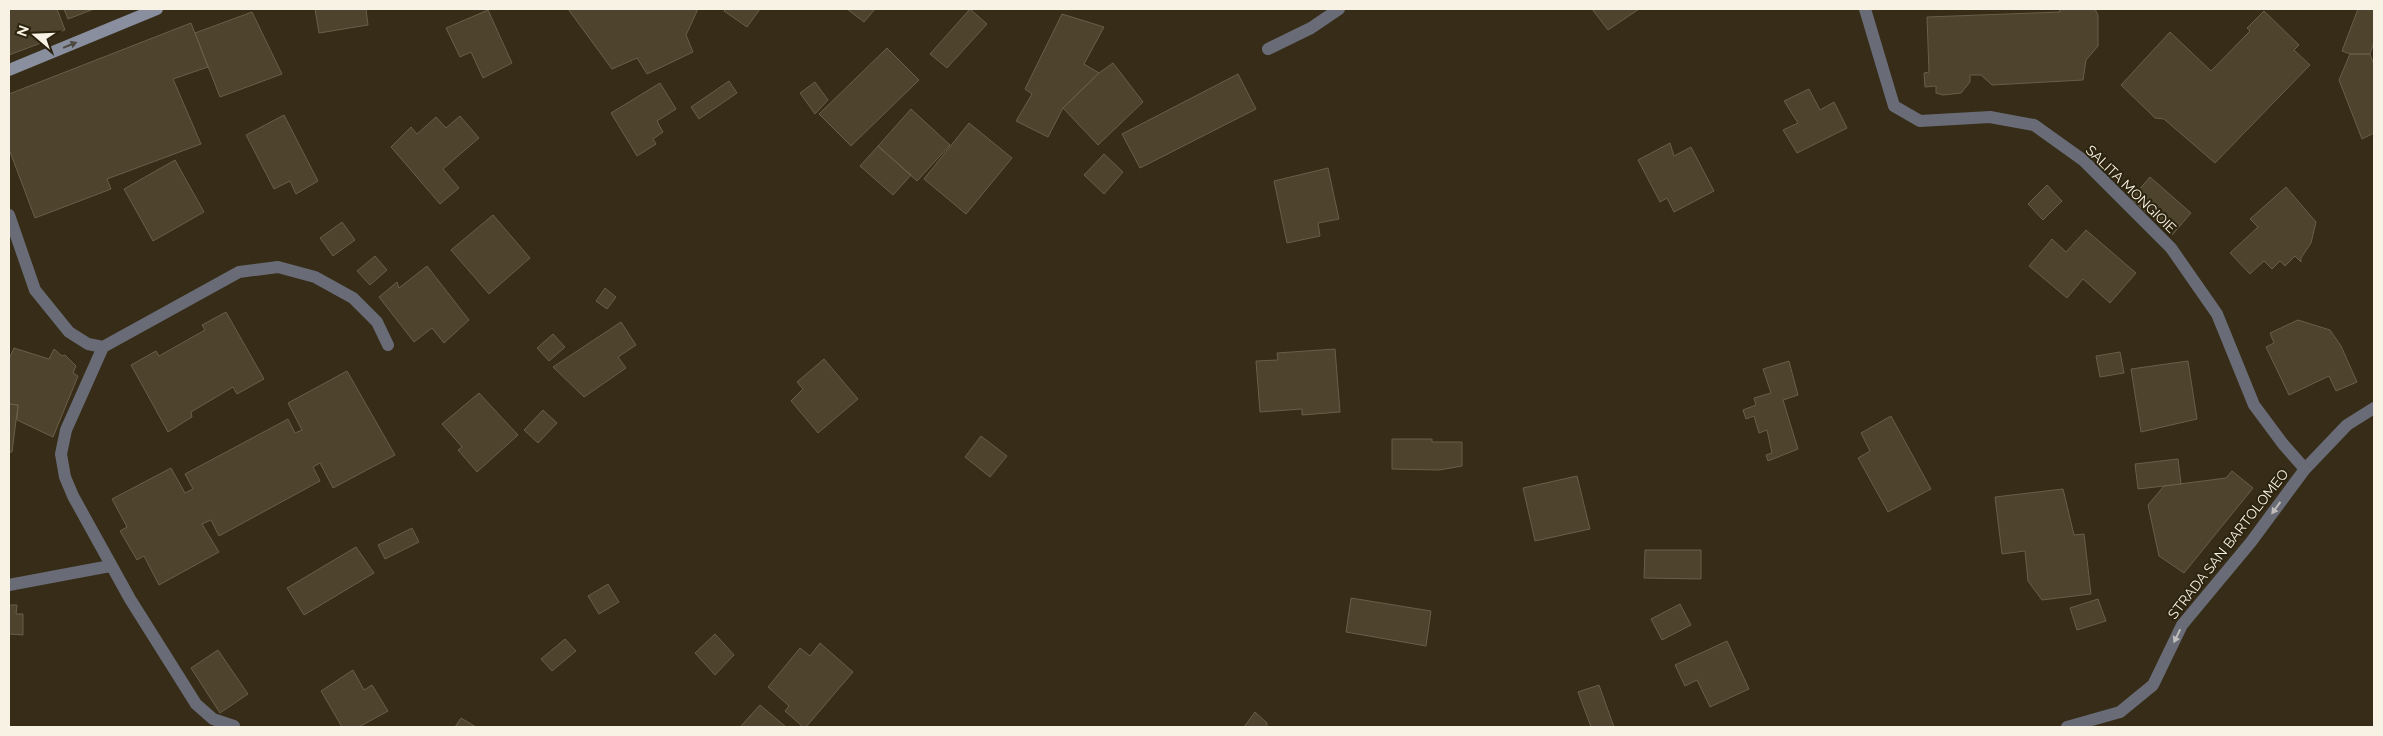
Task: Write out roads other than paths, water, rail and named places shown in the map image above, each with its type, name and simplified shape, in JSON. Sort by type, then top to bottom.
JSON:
[{"type":"main road","points":[[9,70],[157,9]]},
{"type":"street","points":[[1268,49],[1311,28],[1339,9]]},
{"type":"street","name":"SALITA MONGIOIE","points":[[1865,9],[1894,106],[1920,121],[1990,117],[2034,125],[2083,160],[2170,248],[2217,314],[2254,404],[2283,444],[2305,469]]},
{"type":"street","points":[[9,215],[35,290],[69,332],[88,344],[103,347]]},
{"type":"street","points":[[234,726],[214,719],[196,704],[110,566],[65,477],[61,454],[66,430],[103,347],[238,272],[278,267],[315,277],[353,298],[376,322],[388,345]]},
{"type":"street","name":"STRADA SAN BARTOLOMEO","points":[[2067,727],[2120,712],[2153,685],[2182,625],[2251,542],[2305,469],[2347,425],[2374,408]]},
{"type":"street","points":[[9,585],[110,566]]}]
